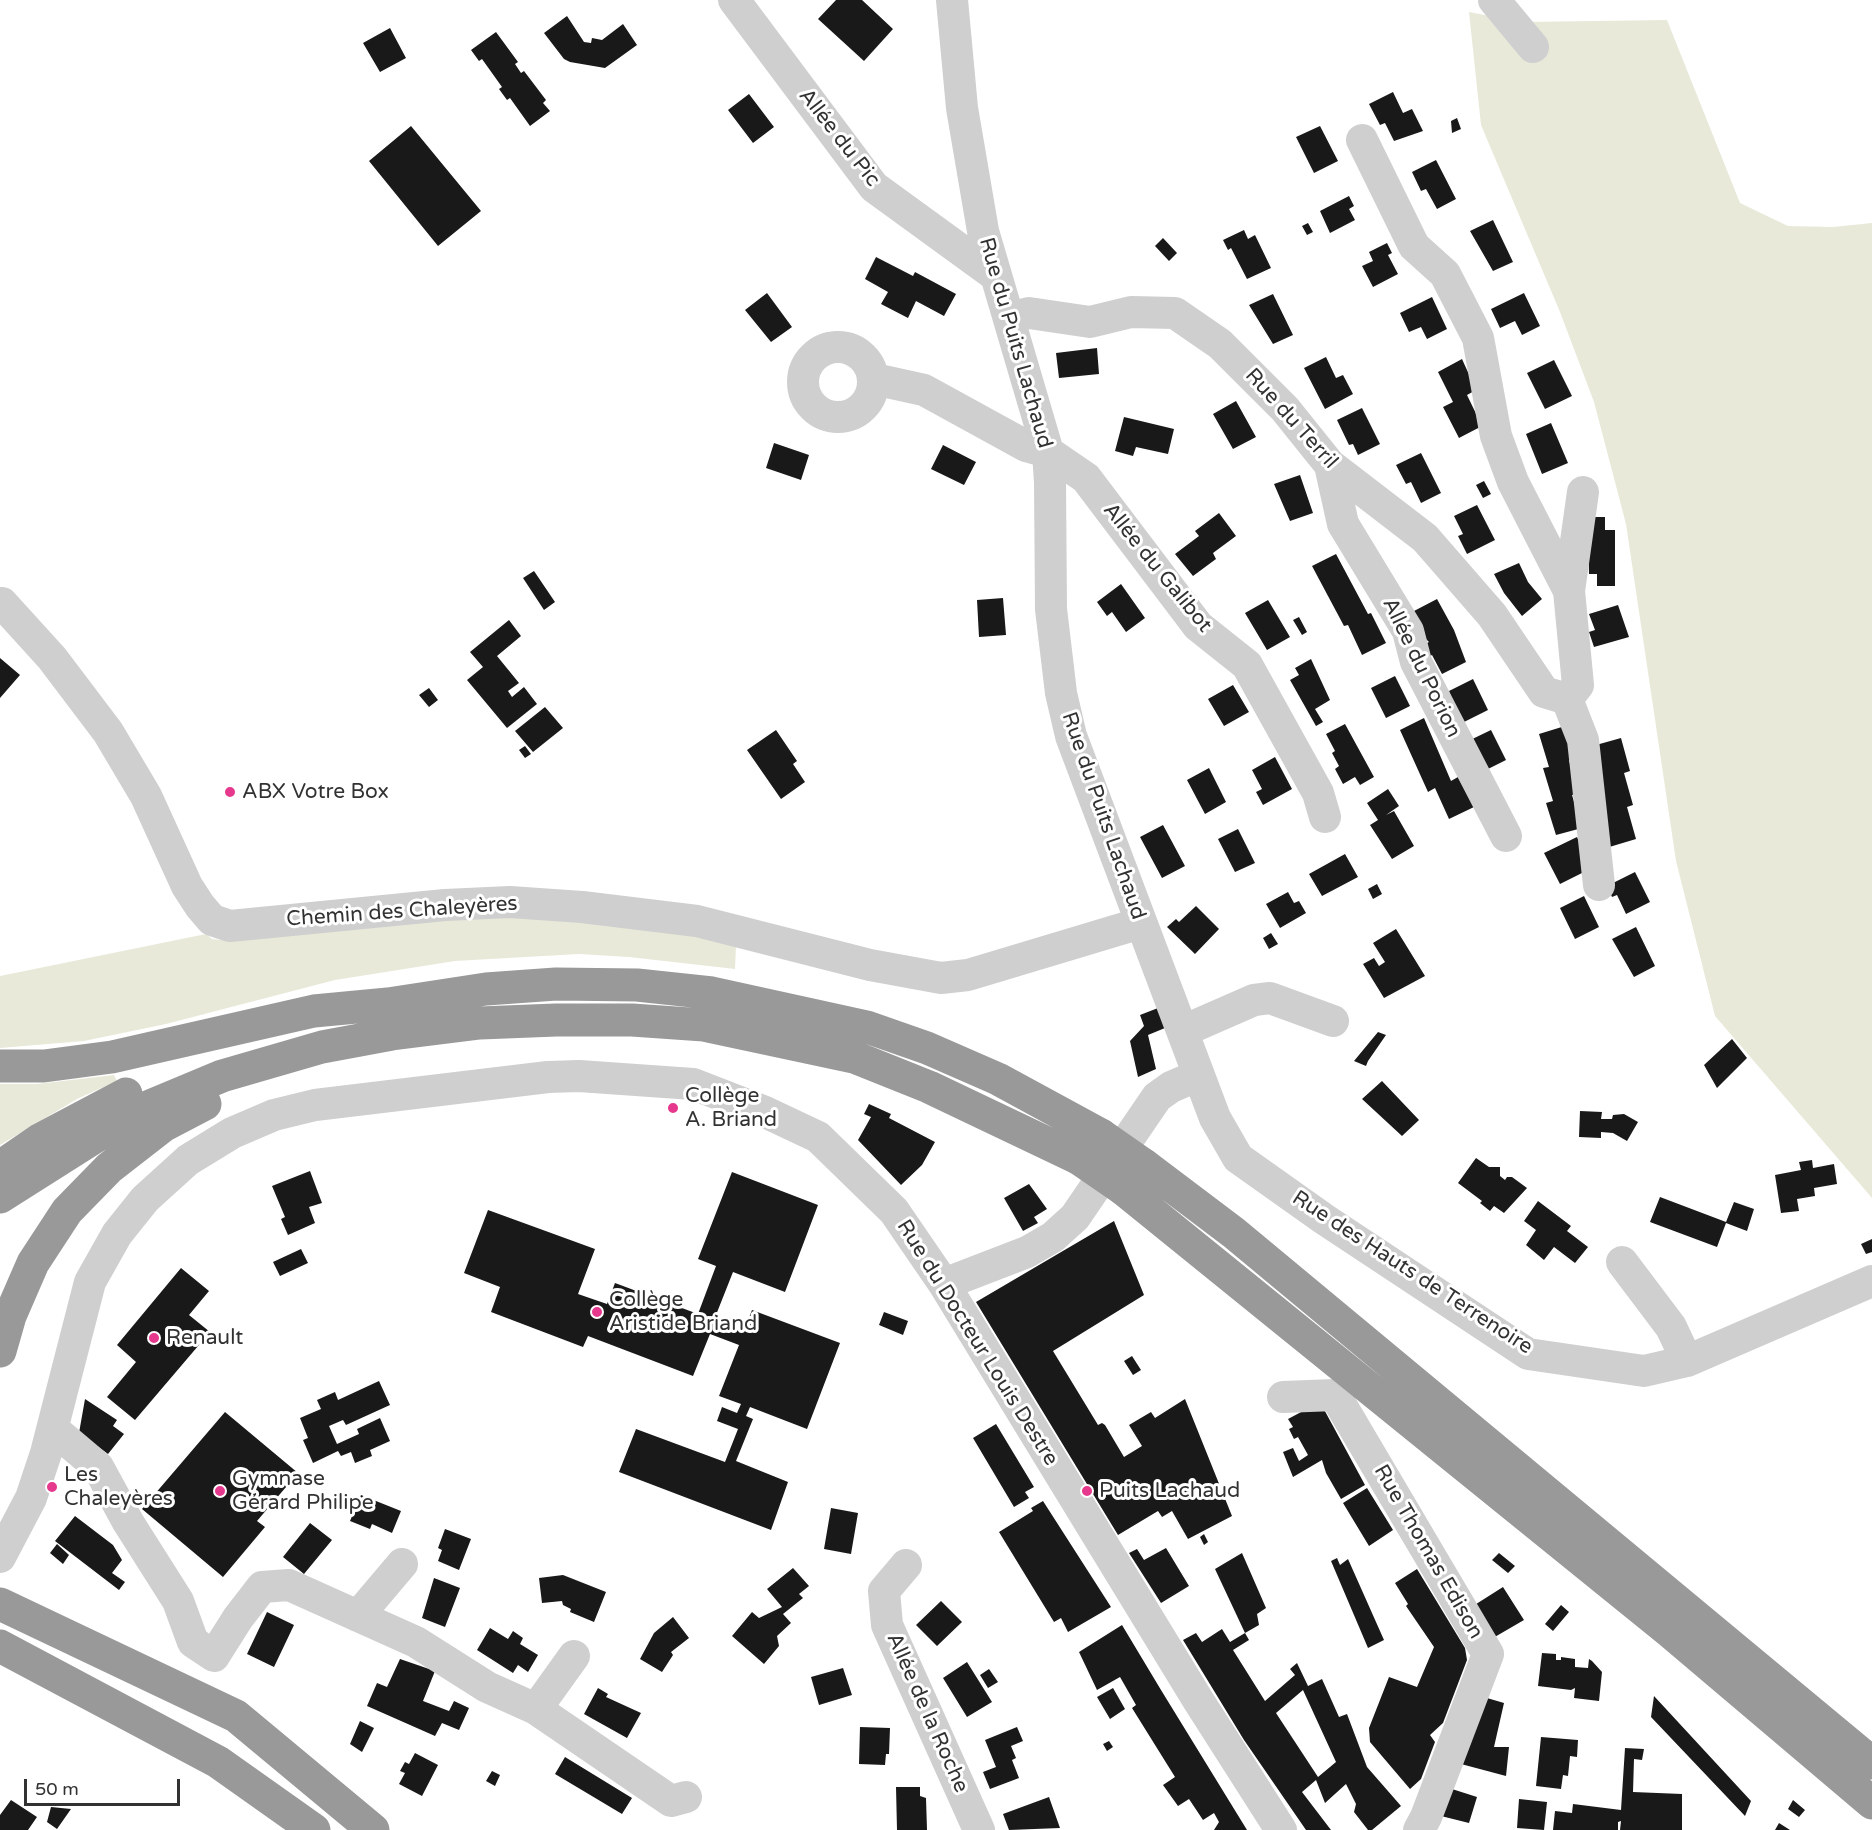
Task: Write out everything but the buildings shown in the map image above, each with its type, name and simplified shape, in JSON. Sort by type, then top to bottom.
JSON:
[{"type":"highway","points":[[0,1197],[131,1114],[222,1076],[322,1047],[390,1019],[486,989],[556,984],[637,985],[712,993],[867,1027],[927,1048],[998,1079],[1101,1135],[1133,1177],[1872,1803]]},
{"type":"highway","points":[[0,1066],[44,1066],[112,1057],[314,1011],[390,1019],[480,1023],[632,1020],[704,1025],[854,1057],[929,1087],[1078,1158],[1133,1177],[1243,1240],[1872,1763]]},
{"type":"highway","points":[[0,1167],[41,1138],[120,1096],[214,1055],[390,1019]]},
{"type":"highway","points":[[0,1351],[10,1316],[33,1263],[67,1211],[109,1168],[163,1126],[223,1094],[311,1060],[390,1019]]},
{"type":"highway","points":[[0,1604],[236,1716],[373,1830]]},
{"type":"highway","points":[[4,1649],[218,1762],[314,1830]]},
{"type":"street","name":"Allée du Pic","points":[[734,0],[874,187],[995,275]]},
{"type":"street","name":"Rue du Puits Lachaud","points":[[952,0],[962,108],[975,189],[995,275],[1048,452],[1051,609],[1061,693],[1071,736],[1199,1075]]},
{"type":"street","points":[[1494,0],[1533,47]]},
{"type":"street","points":[[1362,140],[1414,246],[1445,274],[1478,338],[1496,436],[1514,482],[1569,591]]},
{"type":"street","name":"Rue du Terril","points":[[1009,318],[1029,313],[1090,322],[1131,312],[1174,313],[1220,344],[1285,409],[1330,465],[1425,538],[1492,615],[1544,692],[1567,699]]},
{"type":"street","name":"Allée du Galibot","points":[[874,379],[924,390],[1026,446],[1048,452],[1086,478],[1198,626],[1247,665],[1318,793],[1325,817]]},
{"type":"street","name":"Allée du Porion","points":[[1330,465],[1343,524],[1408,631],[1416,662],[1506,836]]},
{"type":"street","points":[[1583,492],[1569,591],[1578,685],[1567,699],[1583,740],[1599,885]]},
{"type":"street","name":"Chemin des Chaleyères","points":[[2,603],[52,658],[108,732],[142,788],[188,886],[200,906],[212,920],[230,926],[446,905],[510,902],[582,907],[697,921],[870,965],[940,978],[968,975],[996,968],[1141,923]]},
{"type":"street","points":[[1183,1030],[1254,1000],[1270,998],[1333,1022]]},
{"type":"street","points":[[944,1284],[1009,1259],[1053,1238],[1075,1217],[1157,1097],[1171,1087],[1199,1075]]},
{"type":"street","name":"Rue des Hauts de Terrenoire","points":[[1199,1075],[1215,1118],[1238,1158],[1324,1219],[1528,1354],[1644,1371],[1687,1360],[1872,1281]]},
{"type":"street","name":"Rue du Docteur Louis Destre","points":[[0,1557],[31,1498],[52,1429],[90,1282],[117,1234],[138,1208],[188,1160],[232,1133],[274,1114],[315,1105],[548,1077],[579,1076],[693,1084],[765,1112],[818,1137],[894,1211],[944,1284],[1198,1700],[1280,1829]]},
{"type":"street","points":[[1622,1262],[1671,1327],[1687,1360]]},
{"type":"street","name":"Rue Thomas Edison","points":[[1283,1397],[1335,1395],[1488,1654],[1419,1830]]},
{"type":"street","points":[[52,1429],[98,1467],[128,1522],[178,1601],[193,1642],[214,1656],[238,1618],[262,1587],[289,1585],[416,1642],[487,1687],[536,1709],[672,1801],[686,1797]]},
{"type":"street","points":[[358,1616],[402,1564]]},
{"type":"street","name":"Allée de la Roche","points":[[906,1565],[884,1591],[887,1625],[979,1830]]},
{"type":"street","points":[[536,1709],[574,1656]]},
{"type":"shaded area","points":[[1469,12],[1521,22],[1667,20],[1740,203],[1788,226],[1833,227],[1872,223],[1872,1198],[1715,1016],[1676,861],[1626,524],[1594,402],[1560,312],[1481,125]]},
{"type":"shaded area","points":[[489,913],[687,933],[736,946],[735,969],[579,954],[455,961],[335,980],[166,1024],[84,1041],[0,1048],[0,976],[206,934],[212,939],[221,940]]},
{"type":"shaded area","points":[[114,1075],[117,1081],[77,1099],[0,1145],[0,1084],[37,1084]]},
{"type":"place","name":"ABX Votre Box","points":[[230,792]]},
{"type":"place","name":"Collège A. Briand","points":[[673,1108]]},
{"type":"place","name":"Collège Aristide Briand","points":[[597,1312]]},
{"type":"place","name":"Renault","points":[[154,1338]]},
{"type":"place","name":"Les Chaleyères","points":[[52,1487]]},
{"type":"place","name":"Gymnase Gérard Philipe","points":[[220,1491]]},
{"type":"place","name":"Puits Lachaud","points":[[1087,1491]]}]
